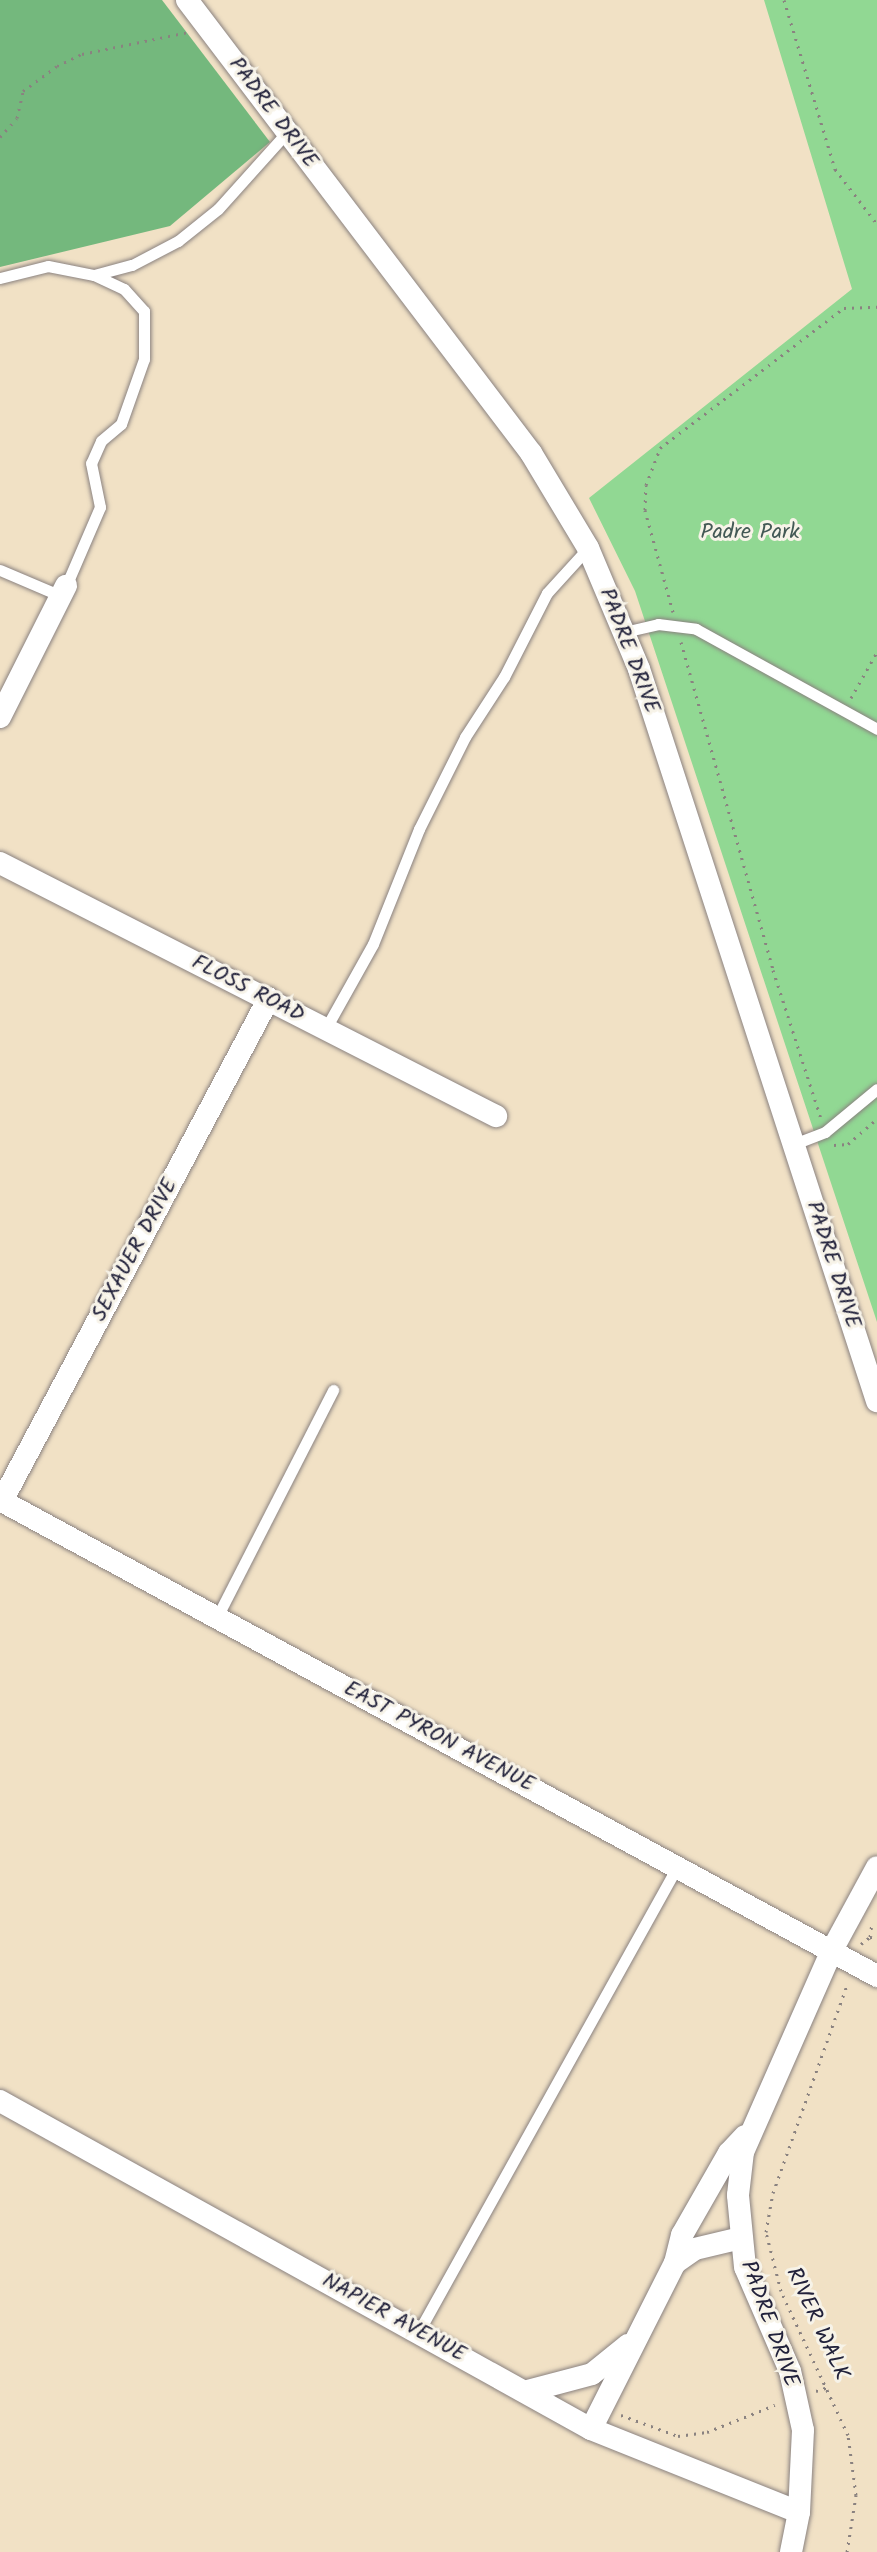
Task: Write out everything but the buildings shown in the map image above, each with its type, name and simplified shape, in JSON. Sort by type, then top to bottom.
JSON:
[{"type":"street","name":"PADRE DRIVE","points":[[187,0],[531,453],[588,548],[624,632],[877,1401]]},
{"type":"street","points":[[0,717],[64,591]]},
{"type":"street","name":"FLOSS ROAD","points":[[0,863],[496,1116]]},
{"type":"street","name":"SEXAUER DRIVE","points":[[1,1500],[269,998]]},
{"type":"street","name":"EAST PYRON AVENUE","points":[[1,1500],[877,1976]]},
{"type":"street","name":"PADRE DRIVE","points":[[791,2552],[799,2512],[803,2430],[790,2371],[753,2289],[741,2238],[738,2195],[749,2132],[832,1950],[877,1867]]},
{"type":"street","name":"NAPIER AVENUE","points":[[0,2101],[528,2391],[591,2429],[799,2512]]},
{"type":"street","name":"PADRE DRIVE","points":[[591,2429],[634,2338],[675,2263],[682,2235],[729,2153],[749,2132]]},
{"type":"street","name":"PADRE DRIVE","points":[[675,2263],[695,2249],[741,2238]]},
{"type":"street","name":"PADRE DRIVE","points":[[528,2391],[592,2374],[634,2338]]},
{"type":"lane","points":[[94,275],[132,265],[178,241],[218,209],[287,132]]},
{"type":"lane","points":[[0,278],[48,266],[94,275],[124,289],[144,311],[148,329],[144,359],[121,424],[101,441],[91,463],[100,507],[64,591],[0,570]]},
{"type":"lane","points":[[326,1028],[373,944],[419,829],[465,737],[504,677],[547,593],[588,548]]},
{"type":"lane","points":[[624,632],[677,626],[696,629],[877,729]]},
{"type":"lane","points":[[794,1144],[825,1132],[877,1089]]},
{"type":"lane","points":[[217,1617],[333,1390]]},
{"type":"lane","points":[[419,2331],[677,1867]]},
{"type":"path","points":[[784,0],[835,169],[877,224]]},
{"type":"path","points":[[0,137],[17,118],[23,91],[57,66],[82,54],[208,28]]},
{"type":"path","points":[[877,307],[844,308],[660,448],[646,485],[645,510],[773,970],[829,1144],[848,1144],[877,1119]]},
{"type":"path","points":[[844,711],[877,652]]},
{"type":"path","points":[[857,1947],[870,1937],[877,1912]]},
{"type":"path","points":[[870,1937],[877,1940]]},
{"type":"path","name":"RIVER WALK","points":[[847,2552],[855,2515],[854,2464],[828,2387],[777,2280],[766,2220],[850,1976]]},
{"type":"path","points":[[809,2393],[828,2387]]},
{"type":"path","points":[[614,2412],[678,2436],[707,2432],[784,2402]]},
{"type":"green space","points":[[0,0],[162,0],[270,142],[170,226],[0,267]]},
{"type":"green space","name":"Padre Park","points":[[764,0],[877,0],[877,1322],[635,591],[589,498],[852,289]]}]
